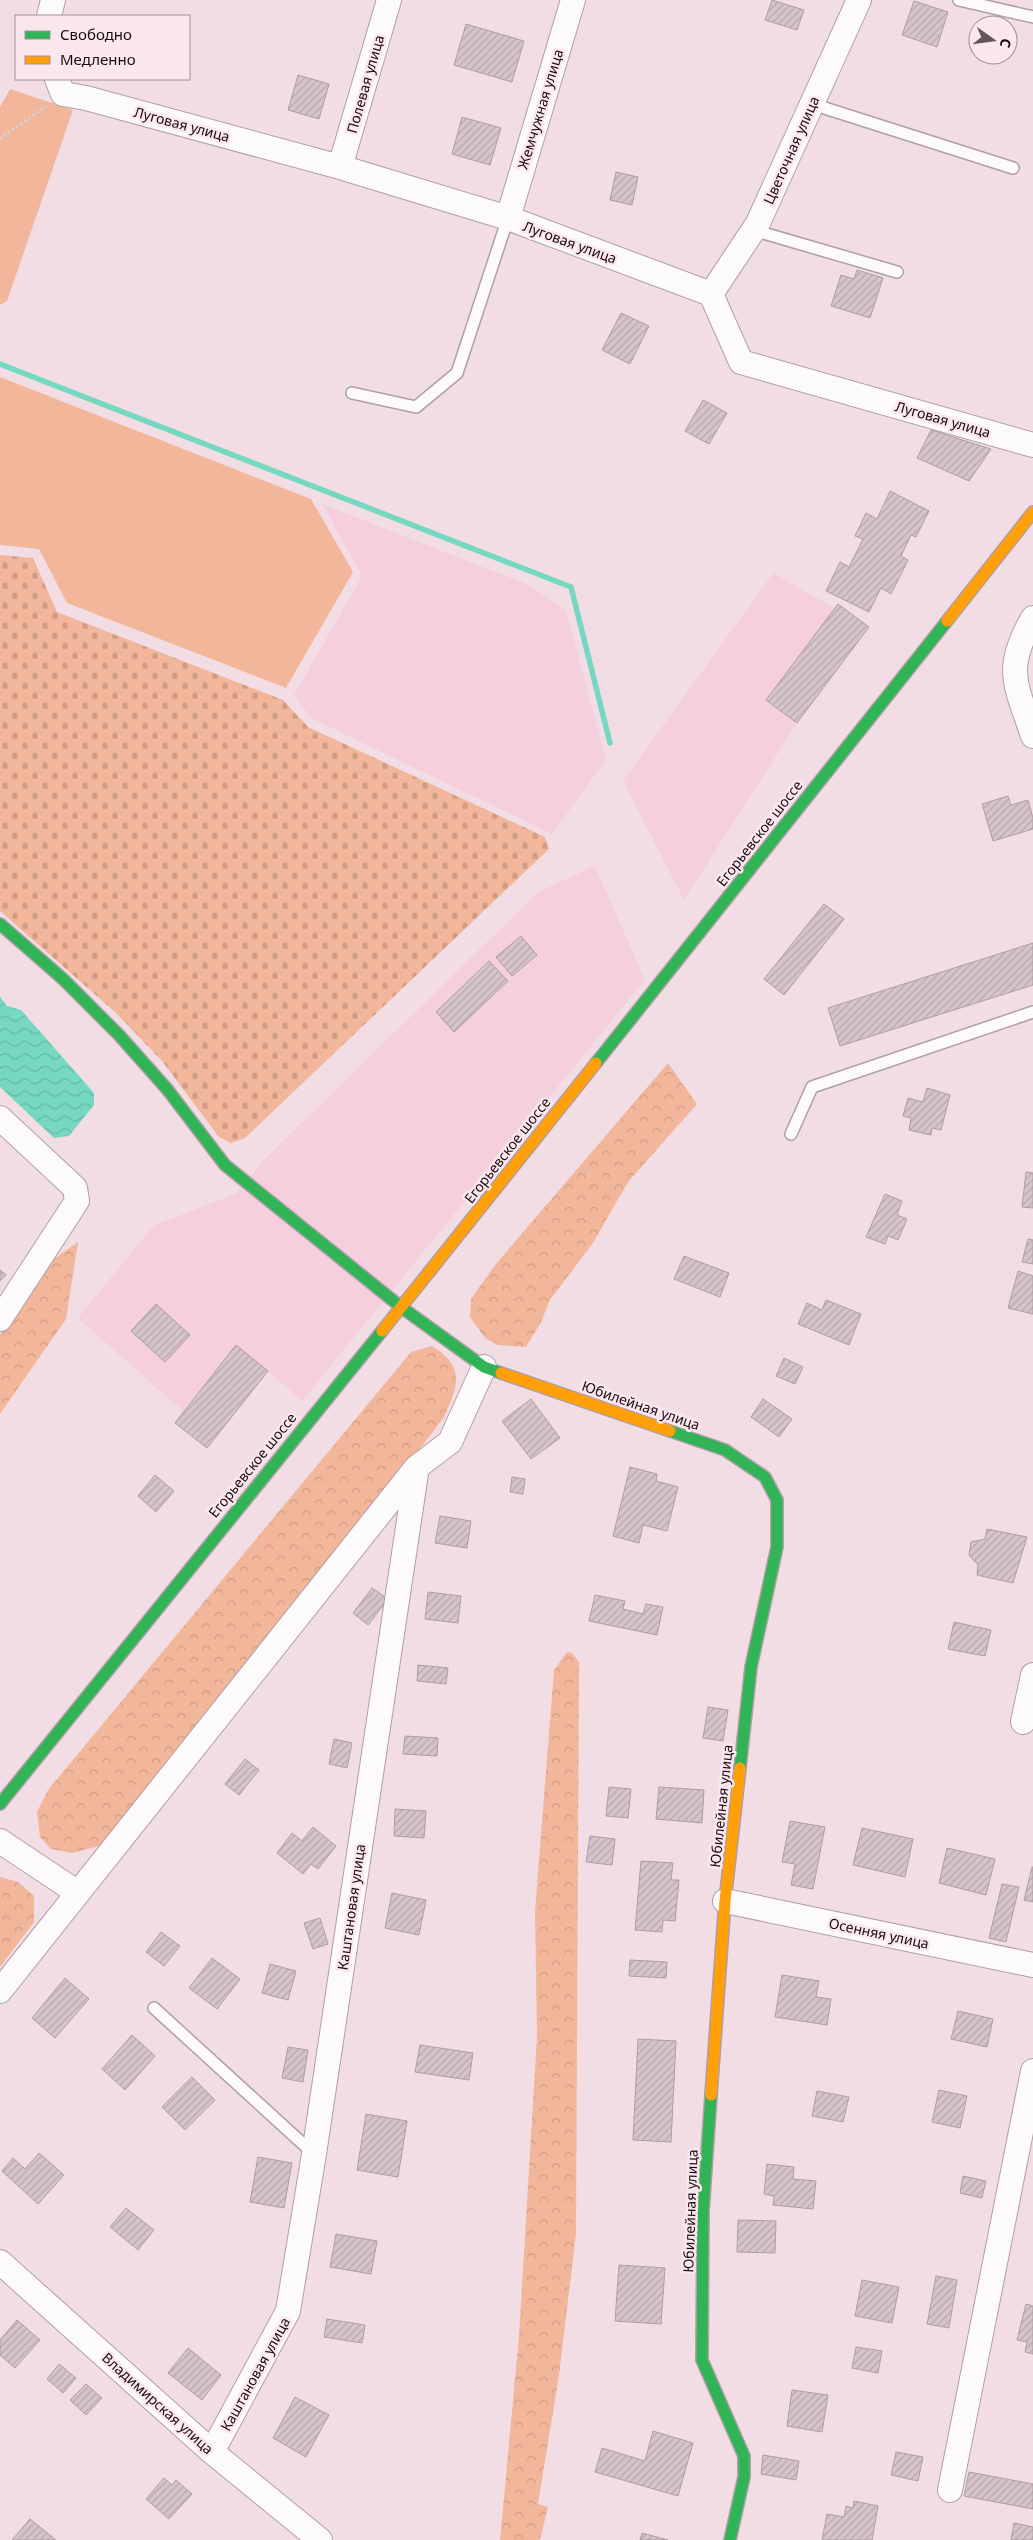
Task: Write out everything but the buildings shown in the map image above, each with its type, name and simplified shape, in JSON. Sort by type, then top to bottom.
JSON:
[{"type":"street","points":[[49,15],[53,0]]},
{"type":"street","name":"Полевая улица","points":[[340,167],[389,0]]},
{"type":"street","name":"Жемчужная улица","points":[[508,218],[573,0]]},
{"type":"street","name":"Цветочная улица","points":[[711,294],[753,230],[859,0]]},
{"type":"street","name":"Луговая улица","points":[[60,87],[86,98],[340,167],[508,218],[711,294],[741,362],[1033,445]]},
{"type":"street","name":"Егорьевское шоссе","points":[[0,1804],[1029,526]]},
{"type":"street","points":[[1033,618],[1016,655],[1014,676],[1033,736]]},
{"type":"street","name":"Юбилейная улица","points":[[0,924],[63,979],[119,1036],[167,1089],[225,1165],[400,1306],[484,1367],[725,1450],[764,1478],[777,1500],[777,1546],[751,1667],[726,1901],[703,2211],[702,2360],[744,2456],[744,2477],[730,2540]]},
{"type":"street","points":[[0,1118],[75,1188],[77,1201],[0,1318]]},
{"type":"street","points":[[0,1991],[417,1467],[450,1442],[484,1367]]},
{"type":"street","name":"Каштановая улица","points":[[212,2452],[288,2311],[314,2154],[417,1467]]},
{"type":"street","points":[[1023,1722],[1033,1675]]},
{"type":"street","points":[[0,1841],[78,1893]]},
{"type":"street","name":"Осенняя улица","points":[[726,1901],[1033,1965]]},
{"type":"street","points":[[950,2490],[1033,2071]]},
{"type":"street","name":"Владимирская улица","points":[[0,2262],[212,2452],[320,2540]]},
{"type":"lane","points":[[959,0],[1033,17]]},
{"type":"lane","points":[[812,104],[1013,168]]},
{"type":"lane","points":[[352,393],[416,407],[457,373],[508,218]]},
{"type":"lane","points":[[753,230],[897,272]]},
{"type":"lane","points":[[791,1134],[812,1086],[1033,1012]]},
{"type":"lane","points":[[154,2008],[314,2154]]},
{"type":"path","points":[[0,139],[60,87]]},
{"type":"shaded area","points":[[322,504],[529,585],[566,610],[606,760],[552,834],[311,718],[294,695],[362,576]]},
{"type":"shaded area","points":[[773,573],[866,626],[797,723],[684,900],[623,781]]},
{"type":"shaded area","points":[[595,866],[645,980],[302,1401],[268,1371],[207,1448],[175,1423],[183,1411],[78,1318],[153,1226],[237,1193],[264,1160],[538,892]]},
{"type":"green space","points":[[10,89],[73,110],[7,301],[0,305],[0,107]]},
{"type":"green space","points":[[0,377],[311,499],[353,572],[286,688],[67,603],[39,549],[0,545]]},
{"type":"green space","points":[[0,555],[33,558],[57,612],[283,700],[308,727],[545,837],[549,849],[245,1138],[231,1143],[219,1137],[162,1061],[115,1012],[0,911]]},
{"type":"green space","points":[[668,1063],[697,1104],[628,1182],[593,1243],[550,1300],[541,1322],[526,1347],[498,1345],[485,1338],[470,1317],[471,1299],[495,1265]]},
{"type":"green space","points":[[78,1242],[66,1319],[0,1414],[0,1335],[48,1263]]},
{"type":"green space","points":[[432,1346],[450,1362],[456,1378],[453,1396],[444,1417],[235,1693],[99,1846],[72,1853],[51,1849],[40,1837],[37,1812],[48,1790],[411,1352]]},
{"type":"green space","points":[[567,1652],[572,1653],[579,1662],[576,2234],[559,2375],[538,2504],[548,2507],[540,2540],[500,2540],[519,2336],[537,2036],[535,1911],[554,1670]]},
{"type":"green space","points":[[0,1877],[18,1882],[34,1896],[34,1922],[0,1967]]},
{"type":"water","points":[[0,997],[7,1006],[21,1010],[94,1093],[94,1105],[69,1136],[54,1138],[0,1087]]},
{"type":"waterway","points":[[0,364],[571,587],[610,743]]},
{"type":"traffic: fast","points":[[596,1063],[947,621]]},
{"type":"traffic: fast","points":[[0,924],[63,979],[119,1035],[167,1089],[225,1165],[401,1307],[484,1367],[501,1373]]},
{"type":"traffic: fast","points":[[0,1804],[382,1331]]},
{"type":"traffic: fast","points":[[670,1431],[725,1450],[765,1477],[777,1500],[777,1547],[751,1667],[740,1768]]},
{"type":"traffic: fast","points":[[711,2095],[703,2211],[702,2360],[744,2456],[744,2477],[730,2540]]},
{"type":"traffic: slow","points":[[947,621],[1033,512]]},
{"type":"traffic: slow","points":[[382,1331],[596,1063]]},
{"type":"traffic: slow","points":[[501,1373],[670,1431]]},
{"type":"traffic: slow","points":[[711,2095],[725,1901],[740,1768]]}]
